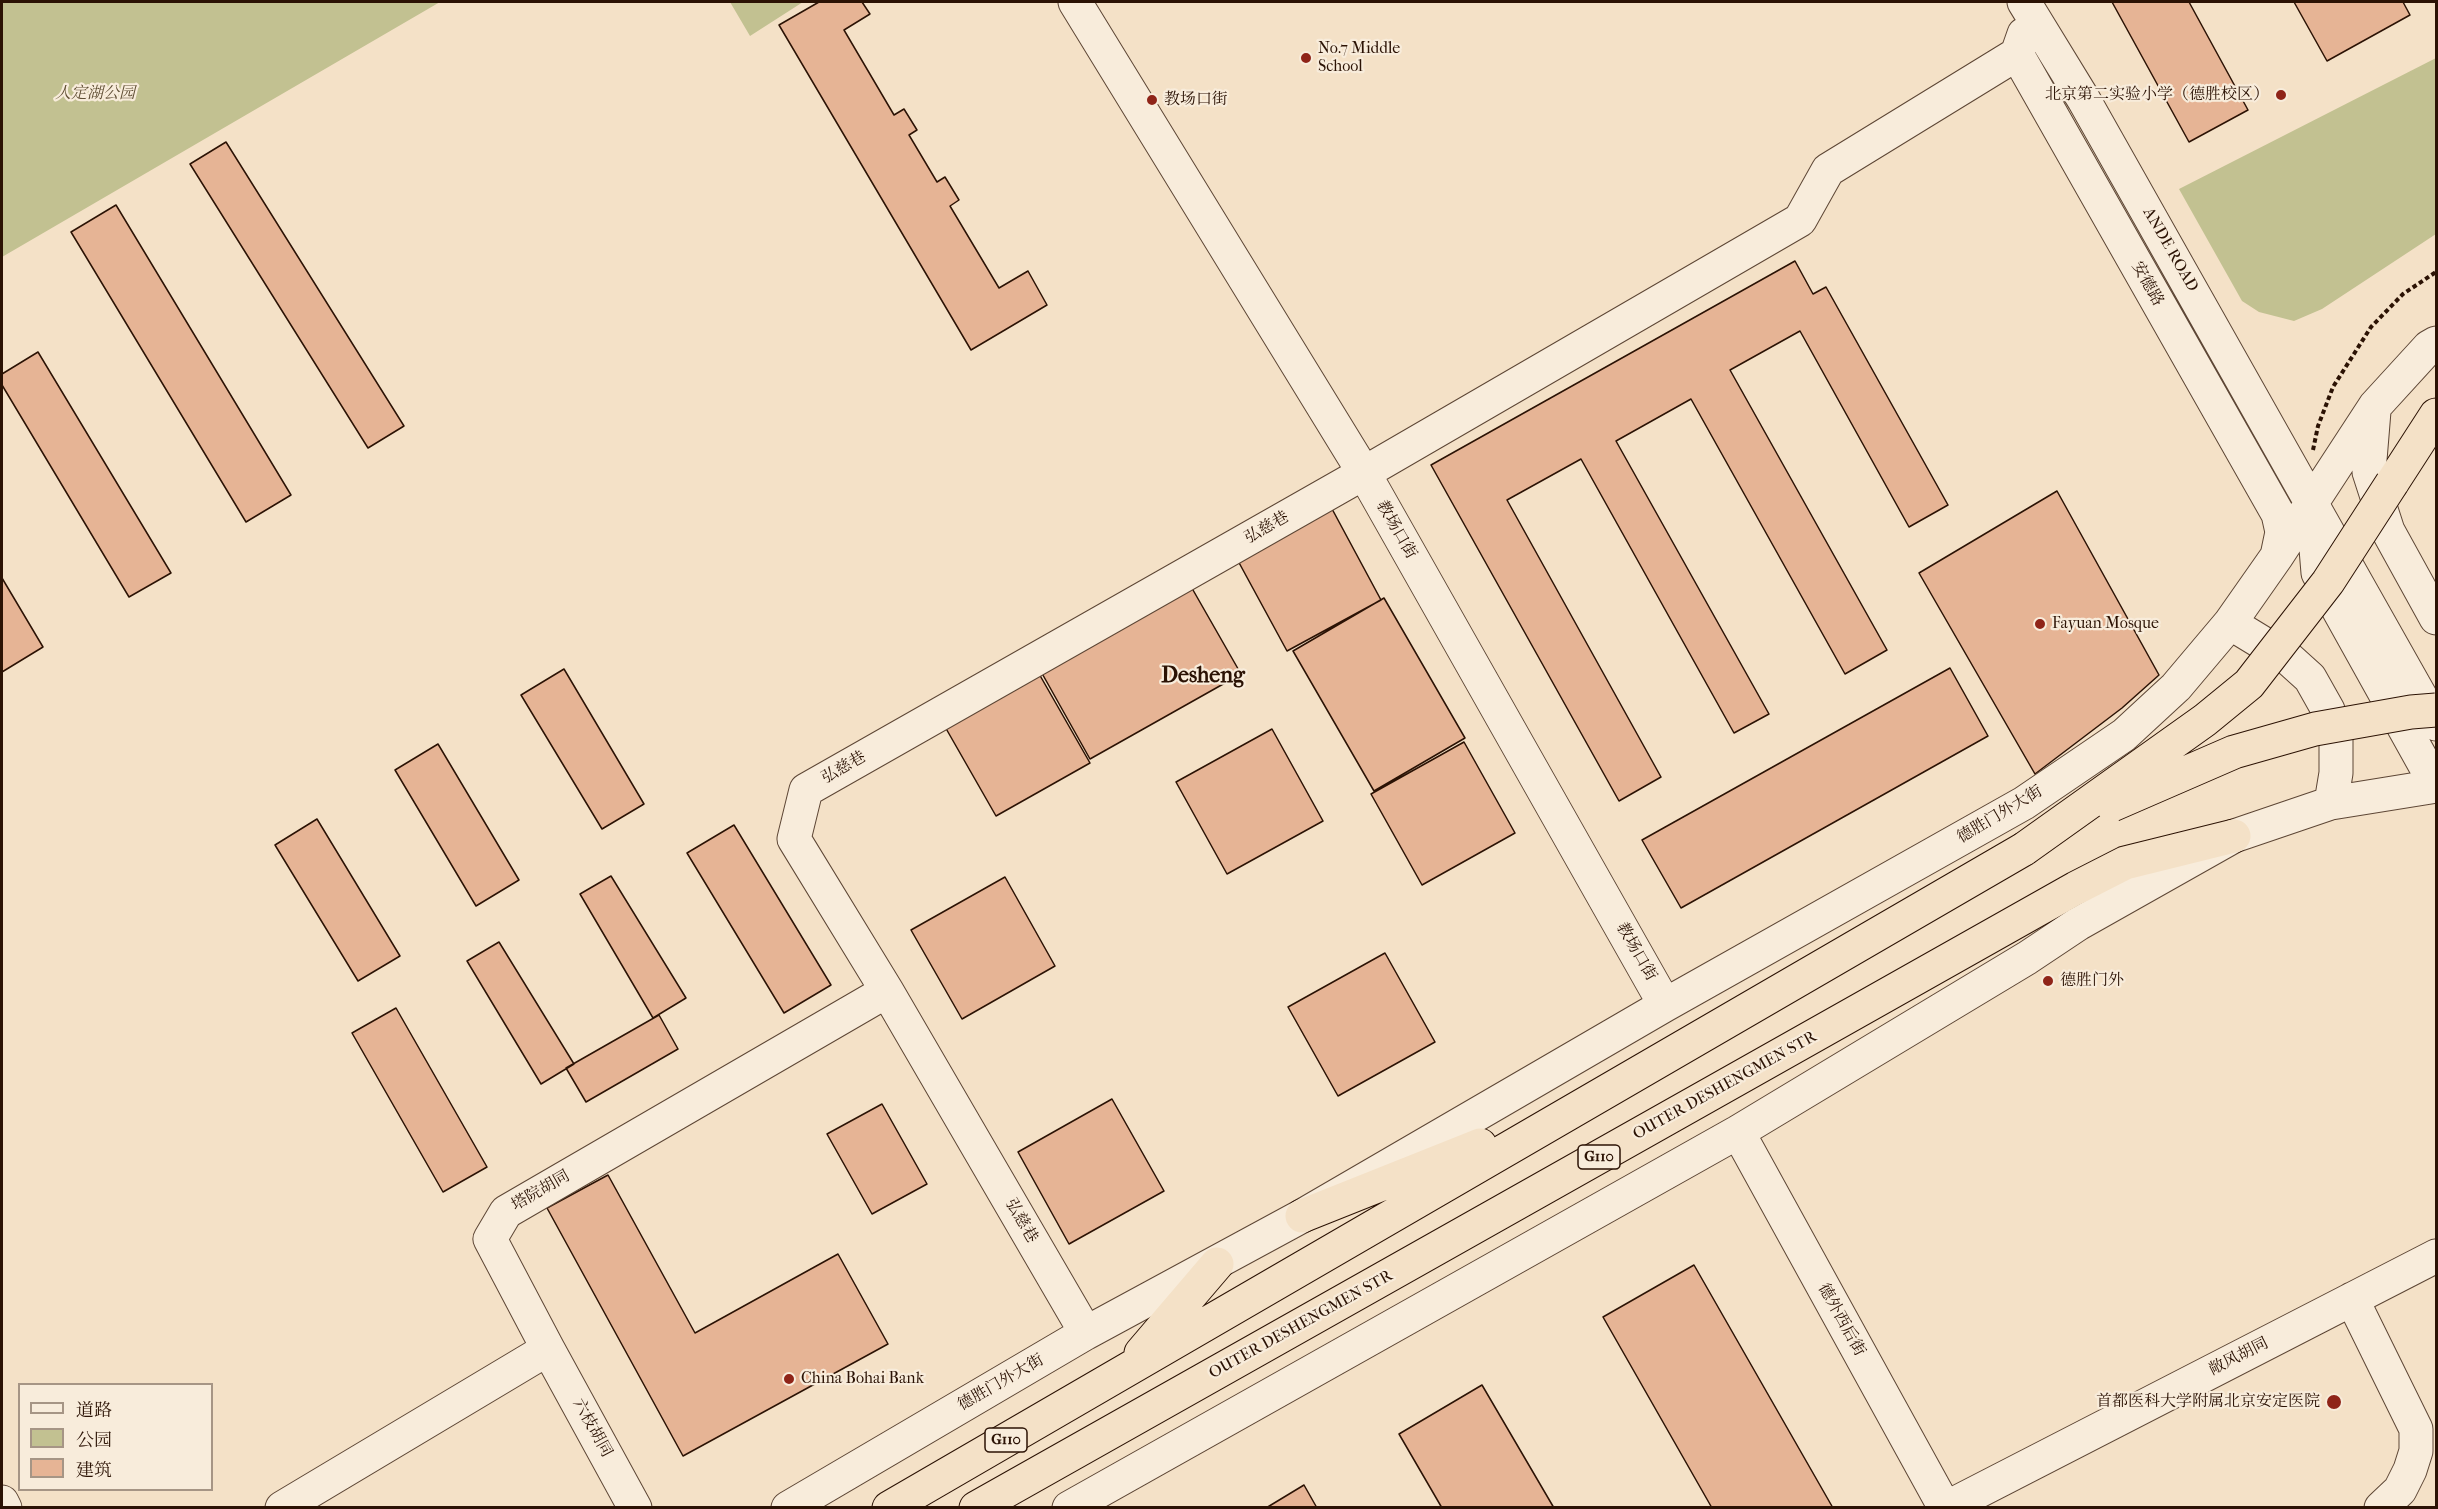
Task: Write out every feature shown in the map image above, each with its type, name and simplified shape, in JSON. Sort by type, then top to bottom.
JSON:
[{"type":"highway","points":[[2024,849],[2205,720],[2249,684],[2328,582],[2436,415]]},
{"type":"highway","points":[[2024,849],[2148,788],[2234,752],[2316,729],[2411,712],[2436,710]]},
{"type":"highway","name":"OUTER DESHENGMEN STR","points":[[976,1508],[2076,888],[2125,863],[2234,836]]},
{"type":"highway","name":"G110","points":[[889,1508],[2024,849]]},
{"type":"highway","points":[[1302,1216],[1582,1104]]},
{"type":"highway","points":[[1124,1373],[1216,1264]]},
{"type":"street","name":"教场口街","points":[[1075,2],[1364,472],[1665,1005]]},
{"type":"street","points":[[2018,54],[2028,8]]},
{"type":"street","name":"ANDE ROAD","points":[[2028,8],[2084,100],[2436,723]]},
{"type":"street","name":"弘慈巷","points":[[1086,1333],[887,991],[794,840],[806,790],[1800,220],[1828,170],[2018,54]]},
{"type":"street","name":"安德路","points":[[2018,54],[2278,514],[2282,532],[2277,556]]},
{"type":"street","name":"德胜门外大街","points":[[1665,1005],[2024,803],[2124,735],[2176,687],[2230,623],[2277,556],[2375,406],[2433,345]]},
{"type":"street","points":[[2375,406],[2369,472],[2388,531],[2436,618]]},
{"type":"street","points":[[2312,501],[2318,573],[2436,785]]},
{"type":"street","points":[[2230,623],[2289,659],[2310,678],[2328,710],[2336,736],[2336,773],[2331,803]]},
{"type":"street","name":"OUTER DESHENGMEN STR","points":[[1069,1508],[1738,1132],[2027,958],[2078,924],[2234,836],[2331,803],[2436,785]]},
{"type":"street","name":"塔院胡同","points":[[548,1349],[490,1239],[506,1212],[887,991]]},
{"type":"street","points":[[1216,1264],[1665,1005]]},
{"type":"street","name":"德外西后街","points":[[1738,1132],[1946,1508]]},
{"type":"street","name":"敞风胡同","points":[[1946,1508],[2436,1256]]},
{"type":"street","name":"德胜门外大街","points":[[788,1508],[1086,1333],[1216,1264]]},
{"type":"street","points":[[2352,1299],[2416,1429],[2416,1451],[2410,1470],[2400,1490],[2385,1507]]},
{"type":"street","points":[[282,1508],[548,1349]]},
{"type":"street","name":"六枝胡同","points":[[548,1349],[635,1508]]},
{"type":"street","points":[[2,1502],[5,1508]]},
{"type":"path","points":[[2313,452],[2318,426],[2333,387],[2371,327],[2403,294],[2436,272]]},
{"type":"green space","name":"人定湖公园","points":[[2,2],[440,2],[2,257]]},
{"type":"green space","points":[[730,2],[803,2],[750,36]]},
{"type":"green space","points":[[2436,58],[2436,234],[2322,309],[2294,321],[2259,312],[2242,301],[2179,189]]},
{"type":"building","points":[[819,2],[862,2],[870,14],[844,30],[894,115],[904,109],[917,130],[909,135],[937,182],[945,177],[959,200],[950,206],[999,288],[1028,271],[1047,305],[971,350],[779,25]]},
{"type":"building","points":[[2112,2],[2189,2],[2248,110],[2189,142]]},
{"type":"building","points":[[2294,2],[2403,2],[2410,15],[2327,61]]},
{"type":"building","points":[[226,142],[404,426],[368,448],[190,164]]},
{"type":"building","points":[[116,205],[291,495],[246,522],[71,232]]},
{"type":"building","points":[[1795,261],[1813,294],[1826,287],[1948,505],[1909,527],[1800,331],[1730,370],[1887,650],[1845,674],[1691,399],[1616,441],[1769,714],[1734,733],[1581,459],[1507,500],[1661,777],[1619,801],[1431,465]]},
{"type":"building","points":[[38,352],[171,573],[129,597],[2,385],[2,374]]},
{"type":"building","name":"Fayuan Mosque","points":[[2057,491],[2159,675],[2122,708],[2035,774],[1919,573]]},
{"type":"building","points":[[1331,507],[1381,600],[1287,651],[1237,559]]},
{"type":"building","points":[[2,578],[43,647],[2,672]]},
{"type":"building","points":[[1189,583],[1241,674],[1090,759],[1039,668]]},
{"type":"building","points":[[1384,598],[1465,738],[1374,791],[1293,651]]},
{"type":"building","points":[[1950,668],[1988,736],[1681,908],[1642,840]]},
{"type":"building","points":[[564,669],[644,804],[602,829],[521,695]]},
{"type":"building","points":[[1038,672],[1090,763],[996,816],[944,725]]},
{"type":"building","points":[[1272,729],[1323,821],[1227,874],[1176,782]]},
{"type":"building","points":[[1464,742],[1515,833],[1422,885],[1371,794]]},
{"type":"building","points":[[438,744],[519,880],[476,906],[395,770]]},
{"type":"building","points":[[317,819],[400,956],[358,981],[275,845]]},
{"type":"building","points":[[734,825],[831,985],[784,1013],[687,853]]},
{"type":"building","points":[[611,876],[686,998],[653,1018],[580,894]]},
{"type":"building","points":[[1005,877],[1055,966],[962,1019],[911,930]]},
{"type":"building","points":[[499,942],[574,1064],[541,1084],[467,961]]},
{"type":"building","points":[[1385,953],[1435,1042],[1338,1096],[1288,1007]]},
{"type":"building","points":[[396,1008],[487,1167],[443,1192],[352,1033]]},
{"type":"building","points":[[659,1015],[678,1049],[586,1102],[566,1068]]},
{"type":"building","points":[[1112,1099],[1164,1191],[1069,1244],[1018,1152]]},
{"type":"building","points":[[882,1104],[927,1184],[872,1214],[827,1134]]},
{"type":"building","points":[[608,1175],[695,1333],[838,1254],[888,1344],[683,1456],[547,1208]]},
{"type":"building","points":[[1694,1265],[1833,1508],[1712,1508],[1603,1317]]},
{"type":"building","points":[[1482,1385],[1554,1508],[1442,1508],[1399,1434]]},
{"type":"building","points":[[1304,1485],[1317,1508],[1266,1508]]},
{"type":"place","name":"No.7 Middle School","points":[[1306,58]]},
{"type":"place","name":"北京第二实验小学（德胜校区）","points":[[2281,95]]},
{"type":"place","name":"教场口街","points":[[1152,100]]},
{"type":"place","name":"Fayuan Mosque","points":[[2040,624]]},
{"type":"place","name":"德胜门外","points":[[2048,981]]},
{"type":"place","name":"China Bohai Bank","points":[[789,1379]]},
{"type":"place","name":"首都医科大学附属北京安定医院","points":[[2334,1402]]},
{"type":"district","name":"Desheng","points":[[1203,677]]}]
